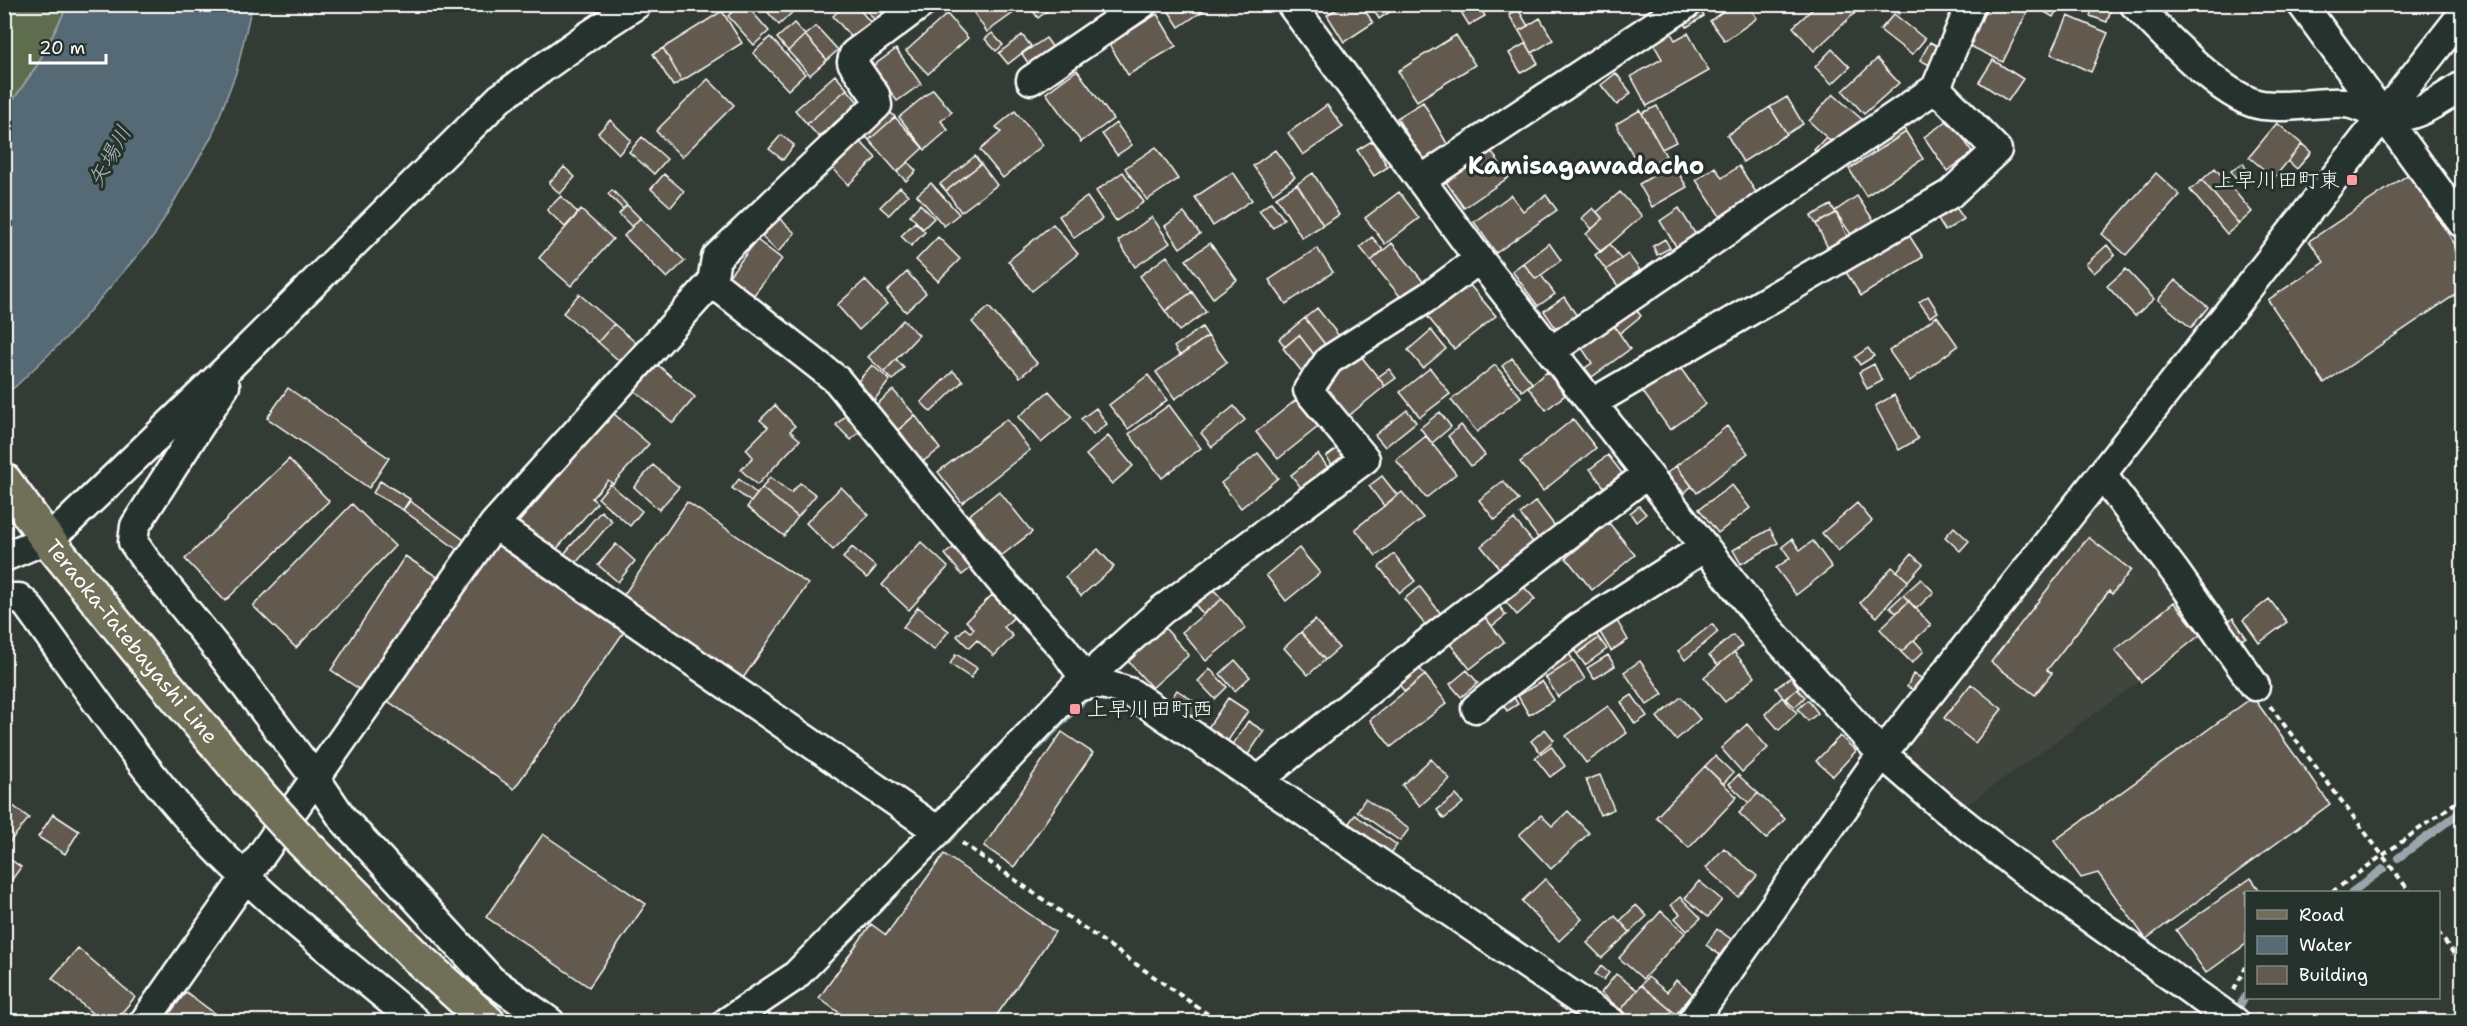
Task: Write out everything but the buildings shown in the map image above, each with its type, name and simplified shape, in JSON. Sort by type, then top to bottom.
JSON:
[{"type":"main road","name":"Teraoka-Tatebayashi Line","points":[[4,480],[47,538],[186,709],[262,798],[413,954],[488,1022]]},
{"type":"street","points":[[4,557],[47,538],[67,523],[227,369],[500,98],[637,4]]},
{"type":"street","points":[[144,1022],[494,524],[712,282],[716,258],[877,105],[875,95],[852,62],[854,54],[921,4]]},
{"type":"street","points":[[1031,80],[1142,4]]},
{"type":"street","points":[[1421,180],[1687,4]]},
{"type":"street","points":[[1551,351],[1936,88],[1971,4]]},
{"type":"street","points":[[2134,4],[2214,80],[2260,105],[2343,103],[2356,105],[2384,116],[2414,114],[2463,86]]},
{"type":"street","points":[[2302,4],[2463,223]]},
{"type":"street","points":[[1300,8],[1479,259],[1768,628],[1882,754],[1943,807],[2020,868],[2235,1022]]},
{"type":"street","points":[[1692,1022],[1882,754],[2463,15]]},
{"type":"street","points":[[1592,403],[1950,194],[1997,150],[1936,88]]},
{"type":"street","points":[[1088,683],[1101,665],[1162,609],[1365,459],[1308,390],[1329,360],[1431,295],[1479,259]]},
{"type":"street","points":[[712,282],[837,380],[1000,580],[1063,648],[1088,683]]},
{"type":"street","points":[[227,369],[226,385],[135,526],[133,542],[219,651],[316,779],[343,819],[491,980],[550,1022]]},
{"type":"street","points":[[1259,780],[1437,635],[1647,474]]},
{"type":"street","points":[[2102,475],[2176,573],[2255,686]]},
{"type":"street","points":[[494,524],[938,831]]},
{"type":"street","points":[[1476,708],[1578,628],[1705,548]]},
{"type":"street","points":[[4,598],[19,598],[27,605],[134,753],[174,802],[246,878],[416,1022]]},
{"type":"street","points":[[727,1022],[794,977],[938,831],[1074,688],[1088,683],[1109,684],[1131,693],[1611,1022]]},
{"type":"path","points":[[2255,686],[2409,891]]},
{"type":"path","points":[[2333,891],[2463,798]]},
{"type":"path","points":[[938,831],[952,836],[1219,1022]]},
{"type":"path","points":[[2440,933],[2463,965]]},
{"type":"shaded area","points":[[2116,492],[2214,628],[1967,805],[1910,756],[1911,742],[2098,495]]},
{"type":"green space","points":[[5,5],[68,5],[38,64],[5,112]]},
{"type":"water","name":"矢場川","points":[[68,5],[252,5],[237,70],[212,136],[154,236],[69,335],[5,394],[5,112],[38,64]]},
{"type":"waterway","points":[[1037,747],[1083,700]]},
{"type":"waterway","points":[[2398,858],[2462,811]]},
{"type":"waterway","points":[[2353,891],[2383,869]]},
{"type":"waterway","points":[[2239,1007],[2245,998]]},
{"type":"place","name":"上早川田町東","points":[[2352,180]]},
{"type":"place","name":"上早川田町西","points":[[1075,709]]},
{"type":"district","name":"Kamisagawadacho","points":[[1586,166]]}]
